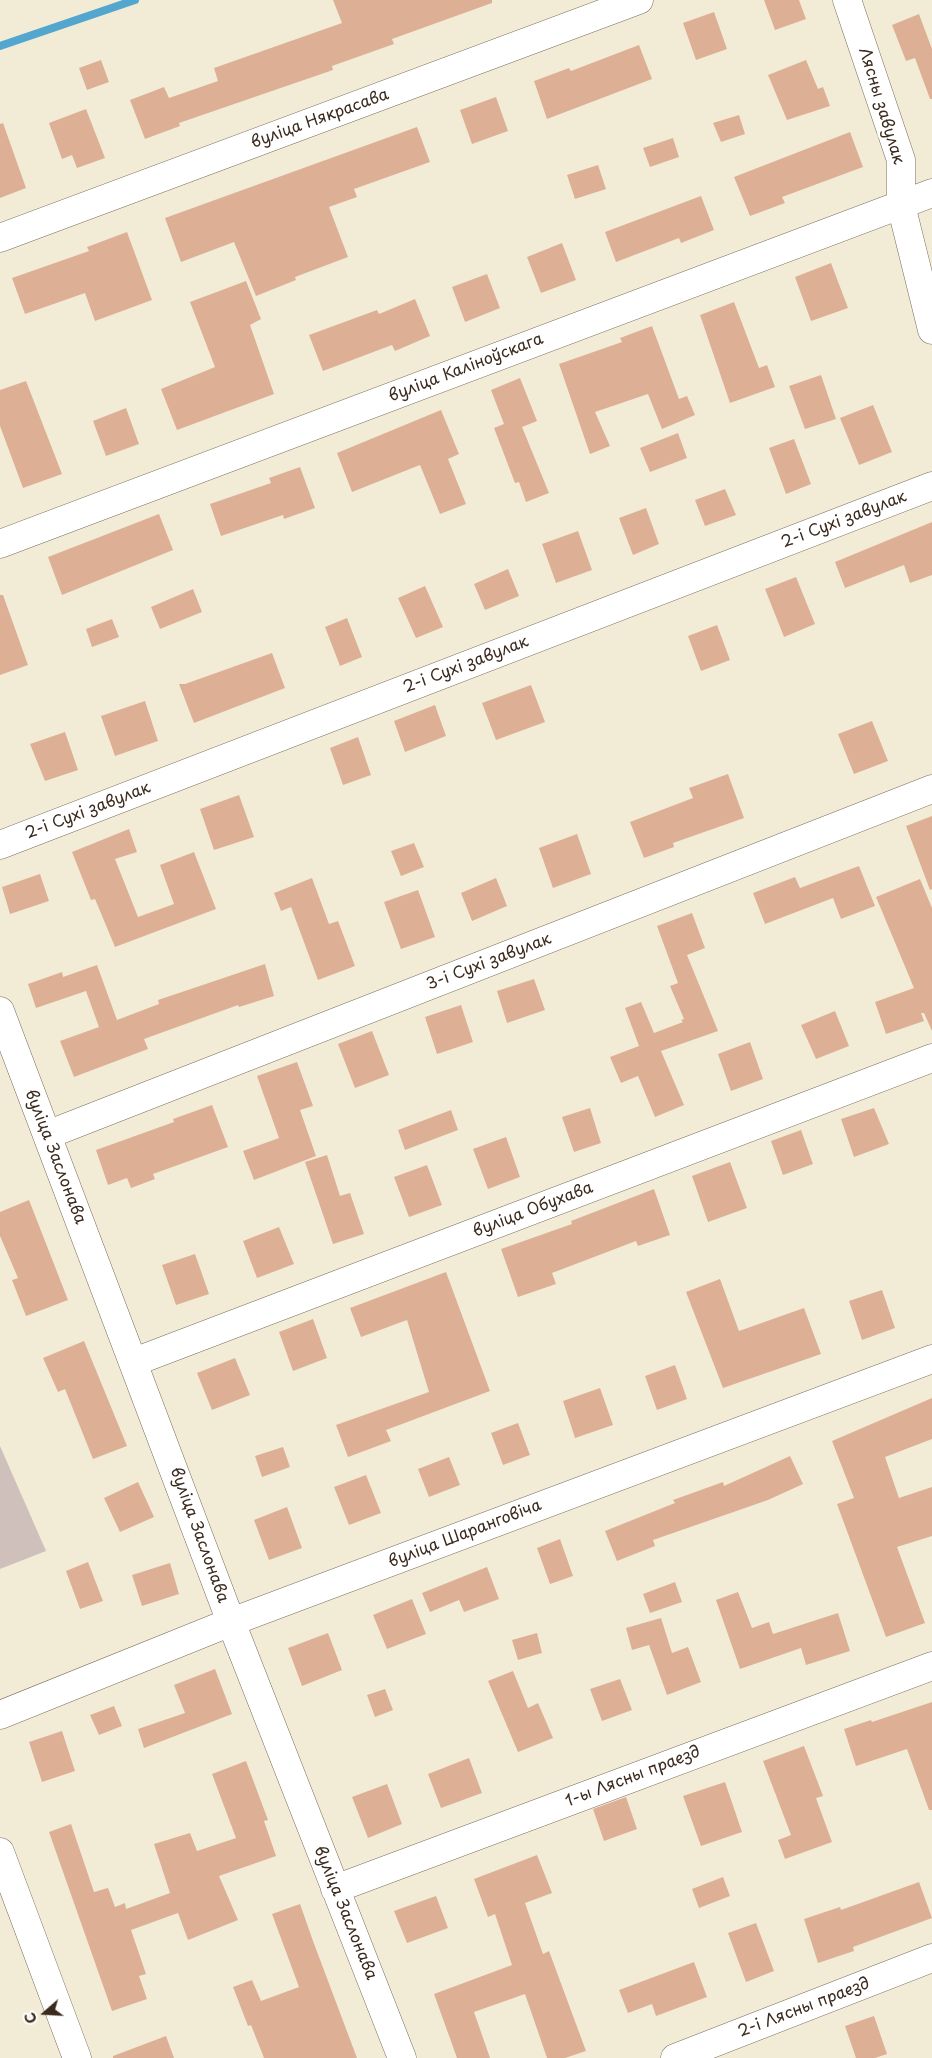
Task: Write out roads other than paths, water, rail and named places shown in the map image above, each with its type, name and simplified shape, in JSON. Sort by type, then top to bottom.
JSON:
[{"type":"street","name":"вуліца Някрасава","points":[[0,238],[639,0]]},
{"type":"street","name":"Лясны завулак","points":[[847,0],[901,160],[901,205],[932,330]]},
{"type":"street","name":"вуліца Каліноўскага","points":[[0,544],[932,193]]},
{"type":"street","name":"2-і Сухі завулак","points":[[0,845],[932,486]]},
{"type":"street","name":"3-і Сухі завулак","points":[[47,1135],[932,789]]},
{"type":"street","name":"вуліца Заслонава","points":[[0,1010],[231,1622],[402,2058]]},
{"type":"street","name":"вуліца Обухава","points":[[134,1362],[932,1058]]},
{"type":"street","name":"вуліца Шаранговіча","points":[[0,1715],[231,1622],[932,1359]]},
{"type":"street","name":"1-ы Лясны праезд","points":[[335,1889],[932,1666]]},
{"type":"street","points":[[0,1852],[77,2058]]},
{"type":"street","name":"2-і Лясны праезд","points":[[675,2058],[932,1958]]},
{"type":"waterway","points":[[0,46],[135,0]]}]
